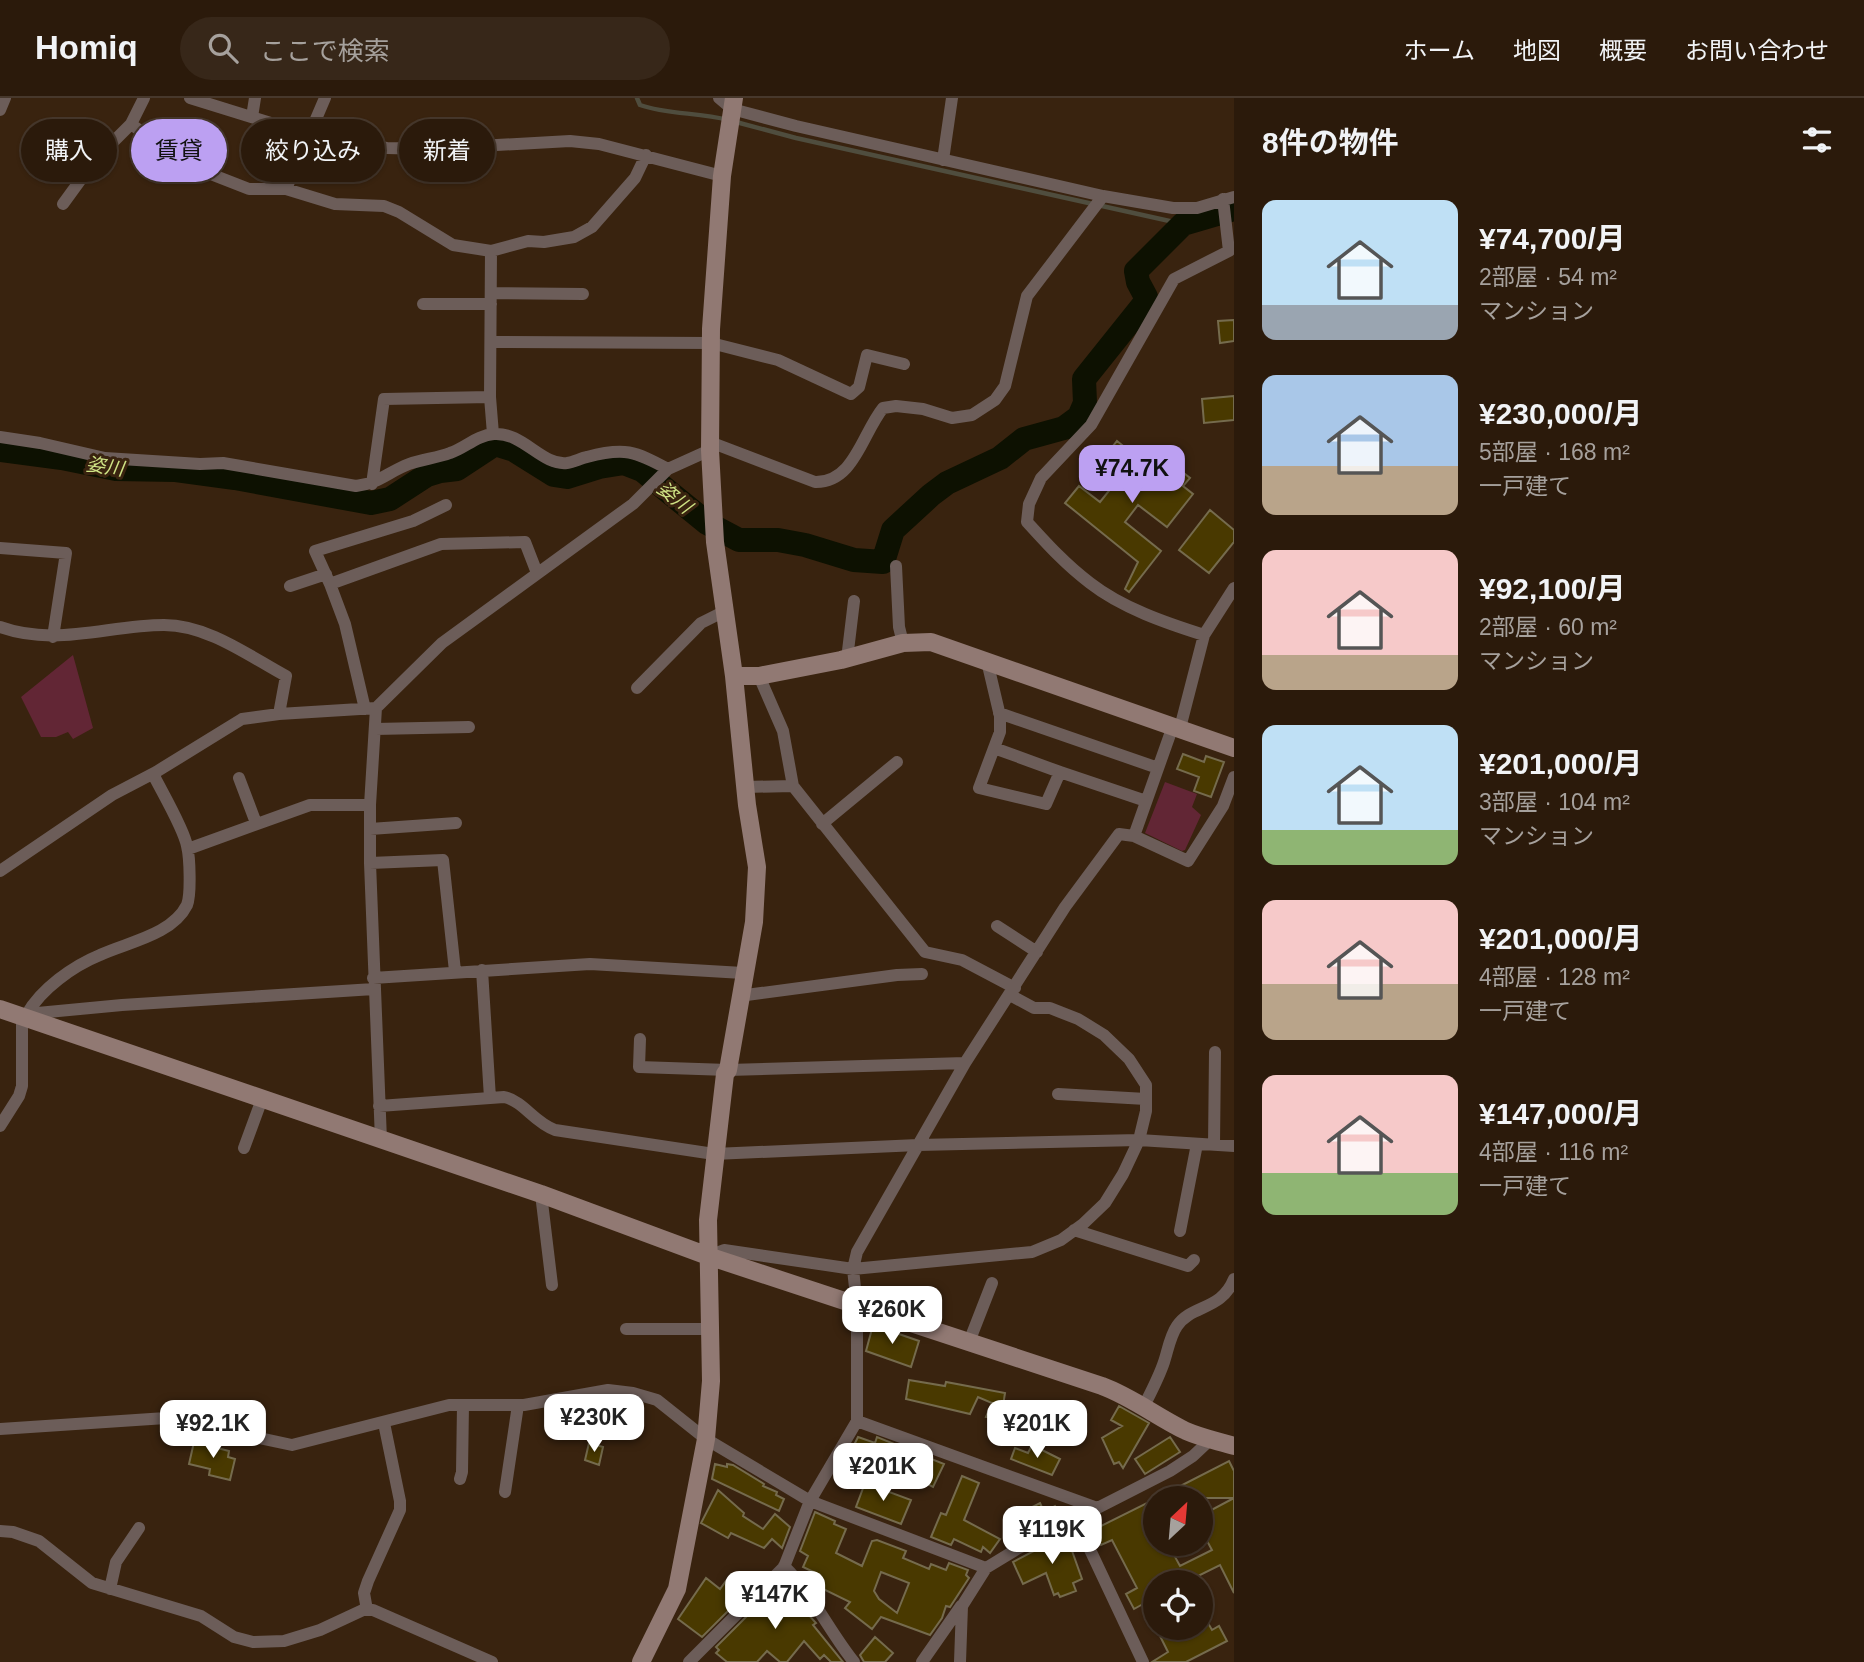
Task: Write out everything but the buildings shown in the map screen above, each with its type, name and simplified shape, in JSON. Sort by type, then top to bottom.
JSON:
[{"type":"street","points":[[0,110],[5,98]]},
{"type":"street","points":[[134,119],[144,98]]},
{"type":"street","points":[[190,98],[258,119]]},
{"type":"street","points":[[252,117],[255,98]]},
{"type":"street","points":[[316,119],[325,98]]},
{"type":"street","points":[[943,160],[952,98]]},
{"type":"street","points":[[641,1662],[677,1589],[706,1439],[711,1381],[708,1220],[714,1154],[725,1074],[728,1070],[754,922],[757,867],[715,542],[710,446],[711,343],[728,102],[943,160],[1103,195],[1173,208],[1197,208],[1229,198],[1229,251],[1174,279],[1091,425],[1041,478],[1029,504],[1027,522],[1060,559],[1091,585],[1172,625],[1204,635]]},
{"type":"street","points":[[63,204],[96,160],[131,124]]},
{"type":"street","points":[[385,147],[412,149],[570,141],[599,144],[722,176]]},
{"type":"street","points":[[227,181],[248,189],[286,189],[335,204],[384,206],[453,245],[491,251],[528,241],[544,242],[574,237],[592,227],[635,178],[646,155]]},
{"type":"street","points":[[286,189],[289,182]]},
{"type":"street","points":[[0,871],[112,795],[153,774],[242,719],[370,708],[442,643],[633,505],[668,469],[710,446],[814,482],[827,482],[846,470],[883,408],[896,406],[923,409],[952,418],[972,415],[995,400],[1005,386],[1027,296],[1103,195]]},
{"type":"street","points":[[491,251],[490,397],[493,434]]},
{"type":"street","points":[[423,304],[583,294]]},
{"type":"street","points":[[491,342],[711,343],[778,360],[851,394],[859,387],[867,355],[904,364]]},
{"type":"street","points":[[372,484],[384,399],[490,397]]},
{"type":"street","points":[[0,437],[105,458],[223,463],[356,486],[372,484],[404,466],[424,458],[452,453],[470,442],[493,434],[510,435],[549,458],[566,463],[610,451],[626,450],[668,469]]},
{"type":"street","points":[[381,1140],[370,863],[370,805],[375,729],[345,624],[315,551],[413,520],[446,505]]},
{"type":"street","points":[[289,586],[328,579],[441,544],[525,542],[537,573]]},
{"type":"street","points":[[0,548],[66,553],[53,637]]},
{"type":"street","points":[[895,566],[899,627],[903,643]]},
{"type":"street","points":[[1134,836],[1176,727],[1204,635],[1234,588]]},
{"type":"street","points":[[847,659],[854,601]]},
{"type":"street","points":[[637,688],[701,623],[725,611]]},
{"type":"street","points":[[0,627],[53,637],[165,625],[200,630],[286,676],[279,714]]},
{"type":"street","points":[[734,676],[759,676],[847,659],[903,643],[931,642],[1234,748]]},
{"type":"street","points":[[988,661],[999,713],[1000,732],[979,788],[1046,804],[1060,772]]},
{"type":"street","points":[[708,1256],[724,1250],[853,1269],[1032,1252],[1061,1240],[1105,1203],[1139,1140],[1146,1111],[1146,1084],[1129,1059],[1104,1035],[1077,1019],[1049,1008],[1034,1008],[962,960],[925,952],[793,786],[783,731],[759,676]]},
{"type":"street","points":[[999,713],[1158,768]]},
{"type":"street","points":[[375,729],[469,727]]},
{"type":"street","points":[[994,748],[1146,801]]},
{"type":"street","points":[[821,824],[897,762]]},
{"type":"street","points":[[0,1126],[19,1096],[22,1086],[24,1015],[34,1000],[75,968],[168,925],[184,910],[189,901],[188,849],[153,774]]},
{"type":"street","points":[[689,1662],[785,1566],[810,1501],[857,1422],[858,1306],[853,1269],[857,1252],[965,1063],[1065,907],[1119,834],[1134,836],[1188,861],[1223,806],[1234,777]]},
{"type":"street","points":[[239,778],[256,823]]},
{"type":"street","points":[[745,787],[793,786]]},
{"type":"street","points":[[188,849],[310,805],[370,805]]},
{"type":"street","points":[[370,829],[456,823]]},
{"type":"street","points":[[370,863],[443,860],[455,971]]},
{"type":"street","points":[[997,926],[1037,952]]},
{"type":"street","points":[[24,1015],[374,984],[455,971],[590,964],[743,973]]},
{"type":"street","points":[[482,970],[490,1098]]},
{"type":"street","points":[[739,996],[922,974]]},
{"type":"street","points":[[0,1009],[541,1194],[708,1256],[1125,1394],[1184,1430],[1233,1445]]},
{"type":"street","points":[[640,1039],[639,1068],[728,1070],[965,1063]]},
{"type":"street","points":[[1214,1145],[1215,1052]]},
{"type":"street","points":[[1058,1094],[1146,1099]]},
{"type":"street","points":[[379,1106],[490,1098],[514,1100],[532,1118],[555,1130],[714,1154],[918,1145],[1139,1140],[1234,1146]]},
{"type":"street","points":[[244,1148],[262,1100]]},
{"type":"street","points":[[1180,1231],[1197,1144]]},
{"type":"street","points":[[541,1194],[552,1285]]},
{"type":"street","points":[[1074,1230],[1188,1266],[1194,1260]]},
{"type":"street","points":[[1144,1406],[1164,1363],[1176,1327],[1182,1320],[1222,1299],[1234,1279]]},
{"type":"street","points":[[969,1342],[992,1283]]},
{"type":"street","points":[[626,1329],[710,1329]]},
{"type":"street","points":[[0,1429],[166,1418],[292,1445],[429,1410],[463,1405],[518,1405],[608,1390],[633,1393],[657,1400],[706,1439],[810,1501],[986,1568]]},
{"type":"street","points":[[460,1479],[463,1405]]},
{"type":"street","points":[[505,1492],[518,1405]]},
{"type":"street","points":[[857,1422],[1097,1508]]},
{"type":"street","points":[[367,1610],[364,1592],[400,1510],[384,1423]]},
{"type":"street","points":[[922,1662],[986,1568],[1017,1549],[1170,1471],[1193,1456],[1210,1440]]},
{"type":"street","points":[[1076,1520],[1143,1662]]},
{"type":"street","points":[[110,1589],[116,1562],[139,1528]]},
{"type":"street","points":[[0,1531],[13,1532],[39,1541],[92,1583],[201,1616],[234,1637],[253,1642],[284,1641],[320,1630],[354,1613],[367,1610],[382,1613],[492,1662]]},
{"type":"street","points":[[785,1566],[801,1583],[853,1662]]},
{"type":"street","points":[[960,1662],[962,1606]]},
{"type":"shaded area","points":[[73,655],[93,728],[73,739],[68,732],[56,737],[41,737],[21,697]]},
{"type":"shaded area","points":[[1165,782],[1197,794],[1192,807],[1201,815],[1185,850],[1182,851],[1145,833]]},
{"type":"waterway","points":[[637,98],[640,105],[651,108],[728,120]]},
{"type":"waterway","points":[[736,122],[796,138],[1183,224]]},
{"type":"waterway","name":"姿川","points":[[0,450],[62,458],[116,469],[176,470],[235,478],[371,503],[390,499],[427,475],[457,469],[495,444],[514,450],[554,475],[567,477],[624,463],[642,470],[707,523],[739,540],[778,540],[854,560],[883,562],[893,530],[947,483],[1000,458],[1024,439],[1064,428],[1079,417],[1085,403],[1084,379],[1144,304],[1146,297],[1136,271],[1183,224],[1234,209]]}]
